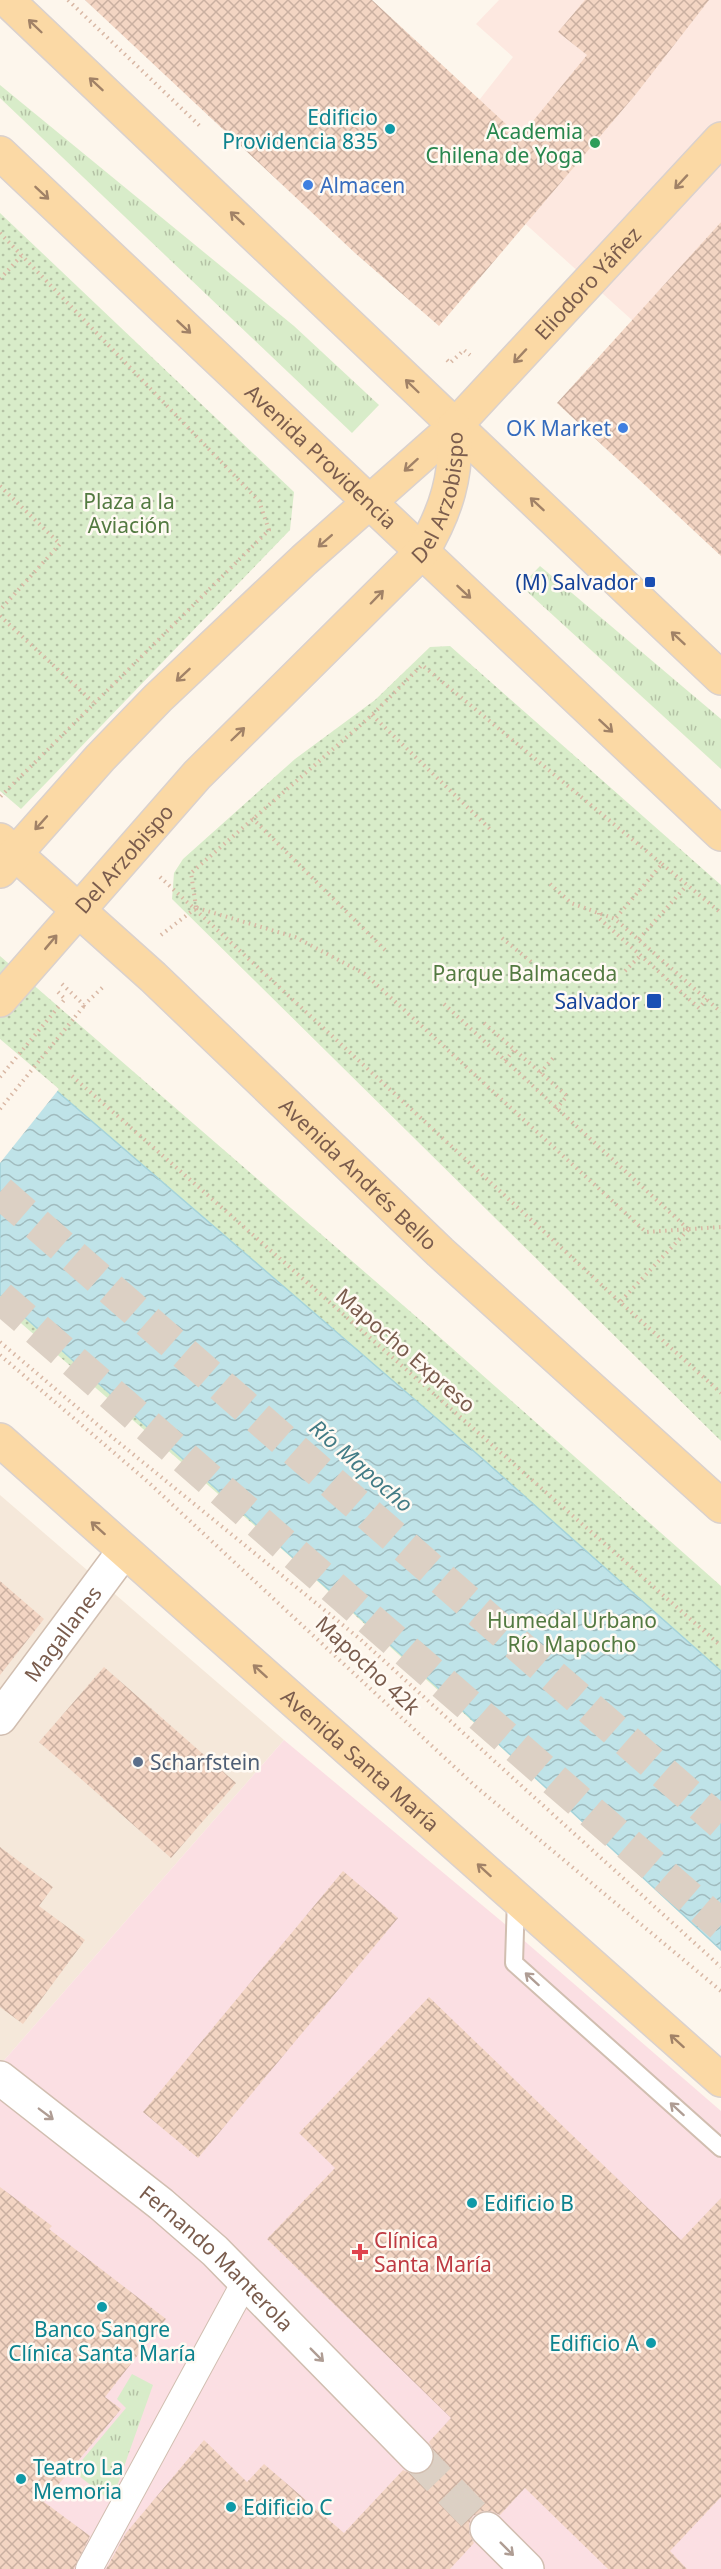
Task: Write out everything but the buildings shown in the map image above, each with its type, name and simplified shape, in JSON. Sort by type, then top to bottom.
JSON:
[{"type":"main road","points":[[7,0],[280,258],[454,427],[721,678]]},
{"type":"main road","name":"Eliodoro Yáñez","points":[[454,427],[721,139]]},
{"type":"main road","name":"Avenida Providencia","points":[[0,153],[721,834]]},
{"type":"main road","name":"Del Arzobispo","points":[[5,854],[158,698],[304,560],[454,427]]},
{"type":"main road","name":"Del Arzobispo","points":[[0,1000],[197,775],[422,552],[438,525],[449,495],[456,450],[454,427]]},
{"type":"main road","name":"Avenida Andrés Bello","points":[[5,854],[79,909],[440,1252],[721,1506]]},
{"type":"main road","name":"Avenida Santa María","points":[[0,1440],[721,2080]]},
{"type":"street","name":"Magallanes","points":[[0,1718],[124,1551]]},
{"type":"street","name":"Fernando Manterola","points":[[0,2079],[161,2204],[245,2282],[416,2456]]},
{"type":"street","points":[[89,2569],[245,2282]]},
{"type":"street","points":[[487,2529],[527,2569]]},
{"type":"lane","points":[[516,1898],[514,1963],[721,2148]]},
{"type":"path","points":[[68,0],[204,129]]},
{"type":"path","points":[[0,233],[259,501],[269,530],[93,702],[0,797]]},
{"type":"path","points":[[0,279],[22,255]]},
{"type":"path","points":[[442,356],[450,363],[464,350],[498,378]]},
{"type":"path","points":[[0,486],[60,544],[0,610]]},
{"type":"path","points":[[0,616],[93,702]]},
{"type":"path","points":[[721,913],[422,665],[372,715],[191,873],[196,908],[721,1393]]},
{"type":"path","points":[[372,715],[492,831]]},
{"type":"path","points":[[252,818],[385,950]]},
{"type":"path","points":[[615,919],[662,864]]},
{"type":"path","points":[[550,884],[571,903],[615,919],[721,1012]]},
{"type":"path","points":[[639,939],[687,885]]},
{"type":"path","points":[[196,908],[295,937],[365,974],[646,1232],[721,1227]]},
{"type":"path","points":[[599,913],[599,918],[699,1008],[707,999]]},
{"type":"path","points":[[502,938],[540,969]]},
{"type":"path","points":[[625,971],[641,955]]},
{"type":"path","points":[[0,1077],[65,999]]},
{"type":"path","points":[[444,1004],[689,1230]]},
{"type":"path","points":[[0,1109],[84,1005]]},
{"type":"path","points":[[484,1023],[567,1096],[556,1109]]},
{"type":"path","points":[[505,1062],[514,1050]]},
{"type":"path","points":[[540,1073],[554,1057]]},
{"type":"path","name":"Mapocho Expreso","points":[[72,1076],[721,1646]]},
{"type":"path","points":[[620,1302],[689,1230]]},
{"type":"path","points":[[0,1342],[112,1437],[360,1639],[721,1967]]},
{"type":"path","name":"Mapocho 42k","points":[[0,1355],[147,1481],[476,1786],[721,1991]]},
{"type":"shaded area","points":[[499,0],[721,0],[721,222],[633,321],[438,145],[480,99],[513,57],[476,24]]},
{"type":"shaded area","points":[[0,1495],[284,1740],[0,2065]]},
{"type":"shaded area","name":"Clínica Santa María","points":[[284,1740],[506,1925],[721,2111],[721,2569],[0,2569],[0,2065]]},
{"type":"green space","points":[[0,85],[294,326],[379,405],[352,433],[0,98]]},
{"type":"green space","name":"Plaza a la Aviación","points":[[0,213],[294,492],[290,530],[21,809],[0,791]]},
{"type":"green space","points":[[540,566],[721,719],[721,769],[521,586]]},
{"type":"green space","name":"Parque Balmaceda","points":[[450,646],[721,885],[721,1441],[172,899],[174,873],[183,859],[295,759],[375,700],[430,647]]},
{"type":"green space","name":"Humedal Urbano Río Mapocho","points":[[0,956],[427,1326],[721,1586],[721,1946],[284,1551],[0,1305]]},
{"type":"green space","points":[[132,2374],[153,2385],[115,2492],[108,2499],[73,2471],[126,2408],[117,2399]]},
{"type":"water","name":"Humedal Urbano Río Mapocho","points":[[0,1042],[450,1430],[721,1671],[721,1950],[434,1684],[0,1295]]},
{"type":"pier","points":[[0,1039],[59,1089],[0,1163]]},
{"type":"tunnel","points":[[0,1192],[721,1823]]},
{"type":"tunnel","points":[[0,1297],[721,1925]]},
{"type":"tunnel","points":[[416,2456],[487,2529]]},
{"type":"place","name":"Edificio Providencia 835","points":[[390,129]]},
{"type":"place","name":"Academia Chilena de Yoga","points":[[595,143]]},
{"type":"place","name":"Almacen","points":[[308,185]]},
{"type":"place","name":"OK Market","points":[[623,428]]},
{"type":"place","name":"(M) Salvador","points":[[650,582]]},
{"type":"place","name":"Salvador","points":[[654,1001]]},
{"type":"place","name":"Scharfstein","points":[[138,1762]]},
{"type":"place","name":"Edificio B","points":[[472,2203]]},
{"type":"place","name":"Clínica Santa María","points":[[360,2252]]},
{"type":"place","name":"Banco Sangre Clínica Santa María","points":[[102,2307]]},
{"type":"place","name":"Edificio A","points":[[651,2343]]},
{"type":"place","name":"Teatro La Memoria","points":[[21,2479]]},
{"type":"place","name":"Edificio C","points":[[231,2507]]},
{"type":"water label","name":"Río Mapocho","points":[[362,1465]]}]
